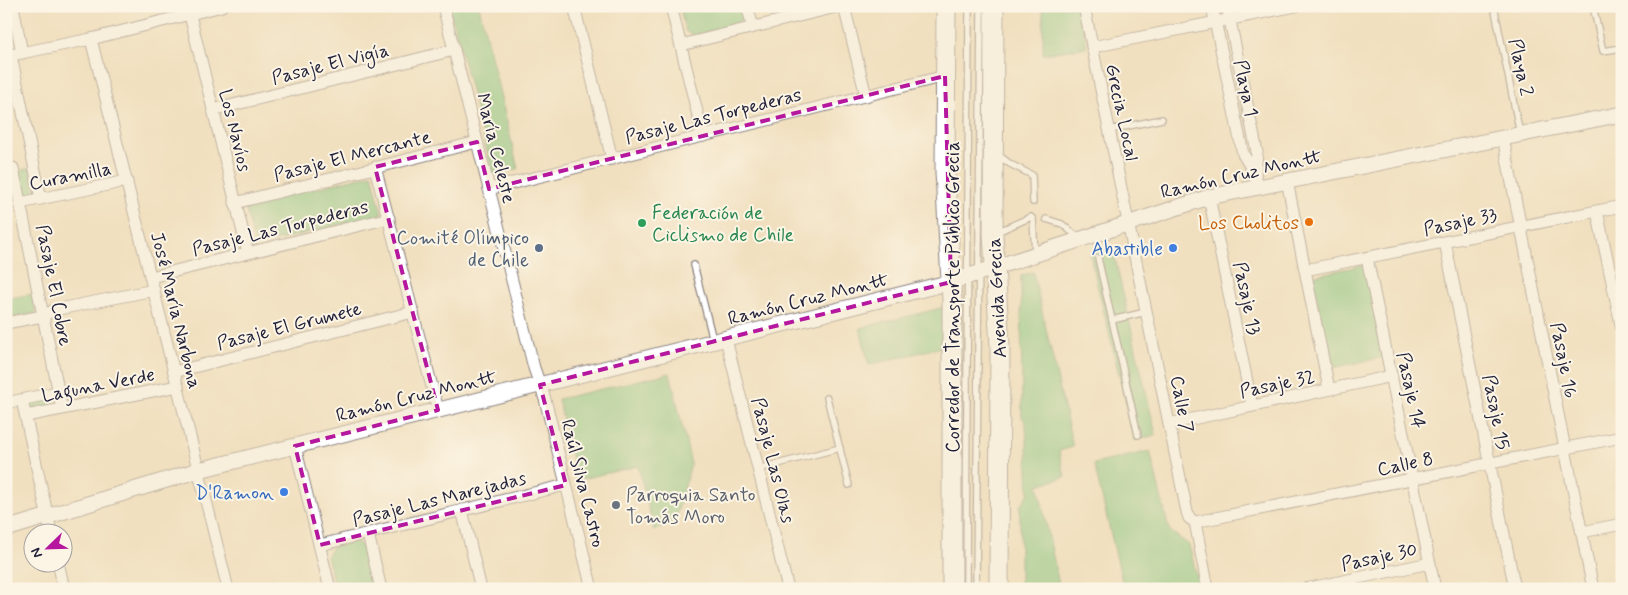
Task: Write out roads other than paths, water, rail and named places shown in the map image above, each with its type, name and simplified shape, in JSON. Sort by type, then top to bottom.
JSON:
[{"type":"main road","name":"Avenida Grecia","points":[[946,6],[946,214],[973,276],[1000,346],[997,507],[999,589]]},
{"type":"main road","name":"Avenida Grecia","points":[[952,589],[973,276],[993,234],[994,6]]},
{"type":"street","name":"Pasaje El Cobre","points":[[13,6],[13,55],[41,199]]},
{"type":"street","points":[[13,55],[91,39],[222,6]]},
{"type":"street","name":"María Celeste","points":[[444,6],[540,385]]},
{"type":"street","points":[[574,6],[612,158]]},
{"type":"street","points":[[671,6],[703,136]]},
{"type":"street","points":[[747,6],[752,27]]},
{"type":"street","points":[[681,45],[840,6]]},
{"type":"street","points":[[844,6],[866,96]]},
{"type":"street","name":"Grecia Local","points":[[1084,6],[1129,224]]},
{"type":"street","name":"Playa 1","points":[[1212,6],[1243,154],[1256,181]]},
{"type":"street","name":"Playa 1","points":[[1227,6],[1257,152],[1256,181]]},
{"type":"street","points":[[1092,47],[1296,6]]},
{"type":"street","name":"Los Navíos","points":[[190,15],[248,253]]},
{"type":"street","name":"José María Narbona","points":[[91,39],[228,589]]},
{"type":"street","name":"Pasaje El Vigía","points":[[213,110],[454,50]]},
{"type":"street","name":"Pasaje Las Torpederas","points":[[489,189],[945,76]]},
{"type":"street","name":"Ramón Cruz Montt","points":[[6,529],[199,470],[720,341],[973,276],[1256,181],[1287,181],[1622,114]]},
{"type":"street","name":"Pasaje 16","points":[[1503,138],[1593,589]]},
{"type":"street","name":"Pasaje El Mercante","points":[[235,203],[477,142]]},
{"type":"street","name":"Curamilla","points":[[10,169],[34,164]]},
{"type":"street","points":[[376,168],[438,410]]},
{"type":"street","name":"Pasaje El Cobre","points":[[10,169],[20,203],[62,409]]},
{"type":"street","points":[[1287,181],[1329,389]]},
{"type":"street","name":"Curamilla","points":[[20,203],[127,182]]},
{"type":"street","name":"Pasaje 13","points":[[1209,198],[1252,406]]},
{"type":"street","name":"Pasaje 33","points":[[1305,270],[1622,206]]},
{"type":"street","points":[[1597,211],[1622,329]]},
{"type":"street","name":"Pasaje Las Torpederas","points":[[151,277],[389,218]]},
{"type":"street","name":"Calle 7","points":[[1129,224],[1187,512],[1195,522],[1208,589]]},
{"type":"street","name":"Pasaje 15","points":[[1445,242],[1515,589]]},
{"type":"street","name":"Pasaje 14","points":[[1368,258],[1435,589]]},
{"type":"street","points":[[6,323],[43,316],[54,310],[154,290]]},
{"type":"street","name":"Pasaje El Grumete","points":[[174,372],[413,312]]},
{"type":"street","name":"Pasaje Las Olas","points":[[720,341],[758,469],[788,589]]},
{"type":"street","name":"Pasaje 32","points":[[1169,424],[1392,376]]},
{"type":"street","name":"Raúl Silva Castro","points":[[540,385],[592,589]]},
{"type":"street","name":"Laguna Verde","points":[[26,416],[178,386]]},
{"type":"street","name":"Laguna Verde","points":[[6,403],[58,392]]},
{"type":"street","points":[[22,400],[50,522]]},
{"type":"street","name":"Calle 8","points":[[1195,522],[1622,437]]},
{"type":"street","points":[[295,446],[330,589]]},
{"type":"street","name":"Pasaje Las Marejadas","points":[[320,545],[566,485]]},
{"type":"street","points":[[462,510],[481,589]]},
{"type":"street","points":[[1582,532],[1622,524]]},
{"type":"street","points":[[368,534],[381,589]]},
{"type":"street","name":"Pasaje 30","points":[[1305,589],[1430,563]]},
{"type":"street","points":[[60,572],[64,589]]},
{"type":"lane","name":"Corredor de Transporte Público Grecia","points":[[969,6],[976,589]]},
{"type":"lane","name":"Corredor de Transporte Público Grecia","points":[[966,589],[981,6]]},
{"type":"lane","name":"Playa 2","points":[[1494,6],[1520,135]]},
{"type":"lane","points":[[1593,6],[1603,52],[1622,48]]},
{"type":"lane","points":[[1109,130],[1162,118]]},
{"type":"lane","points":[[992,149],[1010,164],[1032,176],[1033,202]]},
{"type":"lane","points":[[993,234],[1032,218],[1035,256]]},
{"type":"lane","points":[[1046,219],[1062,224],[1082,240]]},
{"type":"lane","points":[[1098,258],[1138,435]]},
{"type":"lane","points":[[694,265],[720,341]]},
{"type":"lane","points":[[1112,320],[1146,312]]},
{"type":"lane","points":[[827,398],[849,485]]},
{"type":"lane","points":[[758,469],[840,448]]},
{"type":"place","name":"Los Cholitos","points":[[1309,222]]},
{"type":"place","name":"Federación de Ciclismo de Chile","points":[[642,223]]},
{"type":"place","name":"Comité Olímpico de Chile","points":[[539,248]]},
{"type":"place","name":"Abastible","points":[[1173,248]]},
{"type":"place","name":"D'Ramon","points":[[284,492]]},
{"type":"place","name":"Parroquia Santo Tomás Moro","points":[[616,505]]}]
